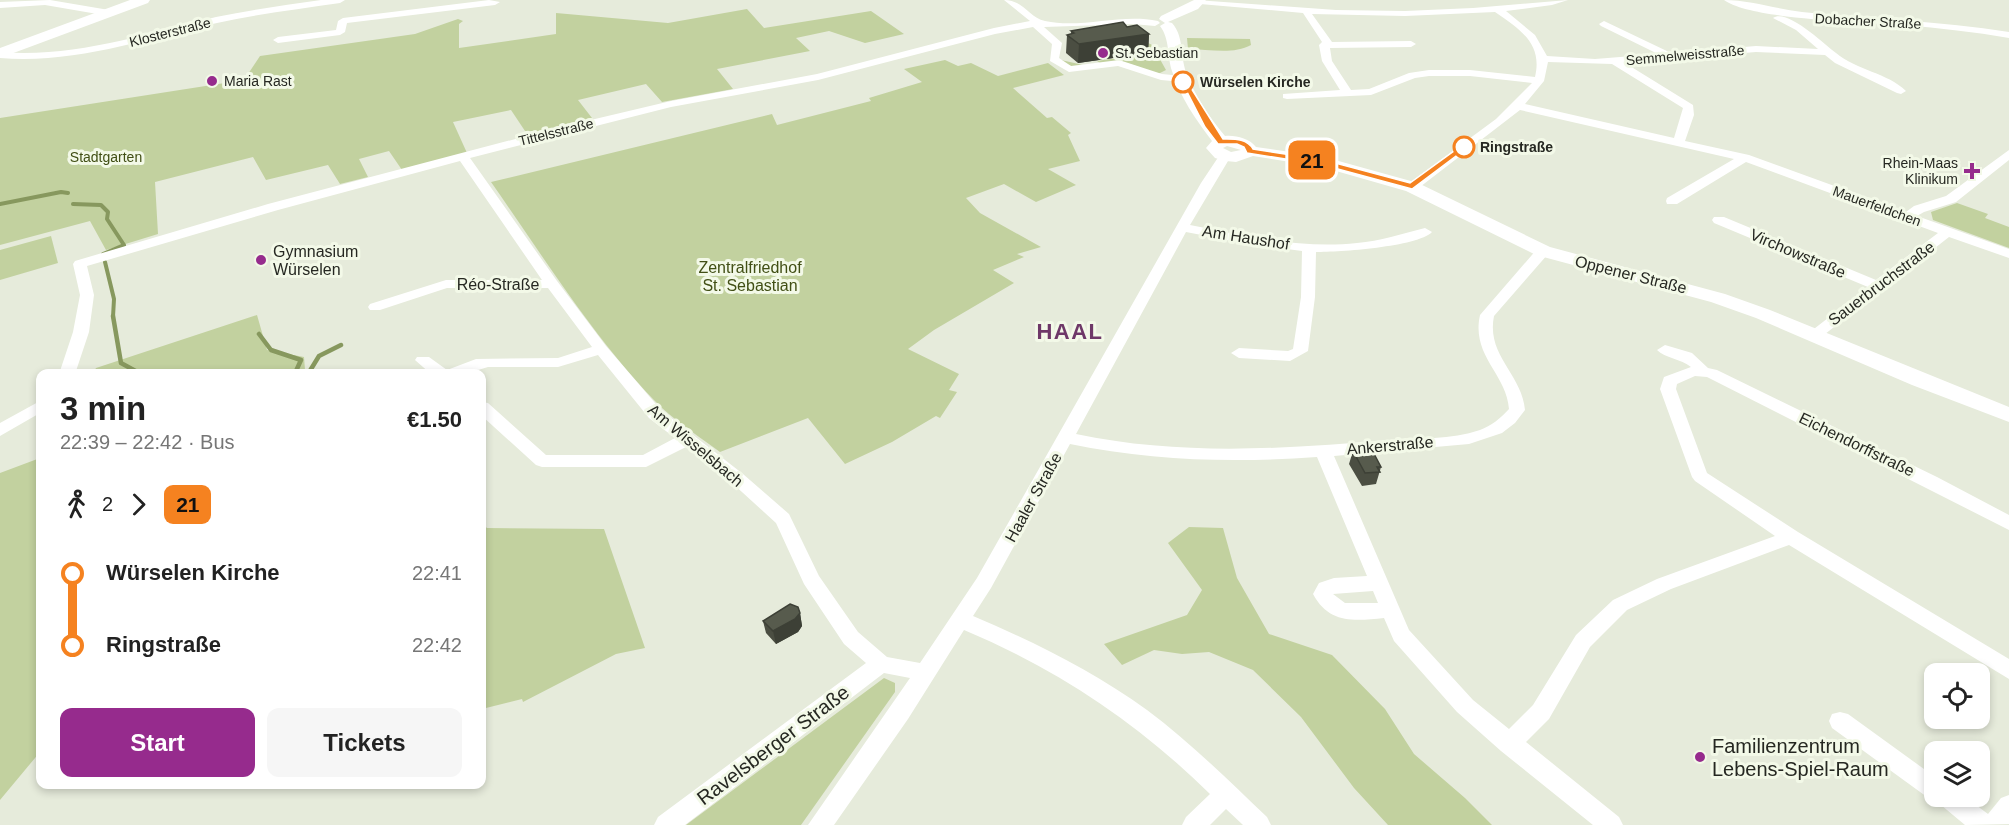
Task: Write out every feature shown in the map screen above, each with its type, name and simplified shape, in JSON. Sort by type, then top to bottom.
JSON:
[{"type":"main road","points":[[0,54],[143,0]]},
{"type":"street","name":"Klosterstraße","points":[[0,54],[23,57],[104,48],[236,16],[340,0]]},
{"type":"street","points":[[1009,0],[1040,24],[1057,43],[1059,47],[1054,59],[1069,69],[1119,63],[1161,77],[1182,79]]},
{"type":"street","points":[[1310,10],[1344,0]]},
{"type":"street","points":[[1412,187],[1518,106],[1539,81],[1543,59],[1538,48],[1522,27],[1478,0]]},
{"type":"street","points":[[1223,149],[1182,79],[1175,61],[1173,33],[1163,23],[1173,14],[1200,2],[1310,10],[1428,14],[1495,9],[1563,0]]},
{"type":"street","points":[[0,5],[46,1],[109,13]]},
{"type":"street","name":"Dobacher Straße","points":[[1726,1],[1789,22],[1827,52]]},
{"type":"street","name":"Dobacher Straße","points":[[1726,1],[1801,16],[1918,23],[2009,35]]},
{"type":"street","points":[[278,40],[340,32],[343,21],[495,2]]},
{"type":"street","points":[[1310,10],[1328,44]]},
{"type":"street","name":"Tittelsstraße","points":[[69,369],[81,332],[87,295],[80,264],[217,223],[464,156],[671,104],[818,77],[927,48],[1040,24],[1133,21],[1163,23]]},
{"type":"street","points":[[1604,24],[1670,56]]},
{"type":"street","points":[[1374,34],[1381,44]]},
{"type":"street","points":[[1347,93],[1327,61],[1328,57],[1323,47],[1328,44],[1411,44]]},
{"type":"street","name":"Semmelweisstraße","points":[[1543,59],[1615,61],[1756,49],[1827,52]]},
{"type":"street","points":[[1827,52],[1857,71],[1901,91]]},
{"type":"street","points":[[1615,61],[1689,107],[1679,142]]},
{"type":"street","points":[[1287,96],[1378,91],[1413,75],[1429,73],[1470,73],[1539,81]]},
{"type":"street","name":"Mauerfeldchen","points":[[1518,106],[1745,158],[2009,254]]},
{"type":"street","name":"Oppener Straße","points":[[1223,149],[1241,156],[1250,151],[1324,162],[1412,187],[1543,251],[1709,295],[1815,335],[2009,415]]},
{"type":"street","name":"Haaler Straße","points":[[820,825],[961,620],[1183,227],[1223,149]]},
{"type":"street","points":[[1908,217],[1918,209],[1951,199],[2009,154]]},
{"type":"street","name":"Am Wisselsbach","points":[[464,156],[552,284],[601,349],[655,414],[783,519],[810,579],[851,638],[881,664],[926,673]]},
{"type":"street","points":[[1672,201],[1745,158]]},
{"type":"street","name":"Virchowstraße","points":[[1719,220],[1878,286]]},
{"type":"street","name":"Am Haushof","points":[[1183,227],[1247,240],[1309,247],[1358,247],[1425,232]]},
{"type":"street","name":"Sauerbruchstraße","points":[[1815,335],[1948,231]]},
{"type":"street","name":"Am Haushof","points":[[1239,353],[1290,356],[1300,351],[1308,297],[1309,247]]},
{"type":"street","name":"Ankerstraße","points":[[1066,437],[1118,447],[1198,454],[1323,450],[1459,440],[1481,436],[1505,425],[1517,410],[1516,398],[1488,348],[1484,329],[1487,315],[1543,251]]},
{"type":"street","name":"Réo-Straße","points":[[375,307],[446,284],[552,284]]},
{"type":"street","points":[[459,369],[466,364],[481,362],[551,364],[572,360],[601,349]]},
{"type":"street","name":"Eichendorffstraße","points":[[1665,350],[1673,351],[1697,363],[1702,370],[1920,475],[2009,523]]},
{"type":"street","points":[[423,360],[435,369]]},
{"type":"street","points":[[1702,370],[1688,372],[1670,381],[1668,389],[1696,468],[1710,484],[1791,537],[2009,670]]},
{"type":"street","points":[[0,430],[36,408]]},
{"type":"street","points":[[486,411],[542,461],[646,461],[688,439]]},
{"type":"street","points":[[1323,450],[1401,635],[1464,706],[1611,825]]},
{"type":"street","points":[[1509,744],[1541,712],[1582,641],[1620,605],[1664,584],[1791,537]]},
{"type":"street","points":[[1380,583],[1334,585],[1326,588],[1323,594],[1326,602],[1344,612],[1391,610]]},
{"type":"street","points":[[961,620],[1015,644],[1089,684],[1138,717],[1173,745],[1259,825]]},
{"type":"street","name":"Ravelsberger Straße","points":[[666,825],[881,664]]},
{"type":"street","points":[[1840,721],[1924,782]]},
{"type":"street","points":[[1194,825],[1226,794]]},
{"type":"street","points":[[1993,825],[2009,806]]},
{"type":"street","points":[[1960,807],[1984,825]]},
{"type":"green space","name":"Stadtgarten","points":[[747,9],[764,28],[871,11],[904,34],[865,43],[829,31],[796,38],[810,51],[717,69],[733,89],[662,102],[646,84],[578,100],[592,118],[527,134],[511,110],[453,122],[467,153],[402,170],[389,151],[359,159],[368,177],[340,184],[328,165],[266,180],[253,157],[155,182],[158,234],[106,250],[90,221],[0,245],[0,118],[244,80],[260,56],[415,34],[458,19],[463,21],[459,24],[459,48],[556,34],[556,13],[668,23]]},
{"type":"green space","points":[[1187,38],[1250,39],[1251,45],[1228,51],[1188,49]]},
{"type":"green space","points":[[1141,39],[1152,45],[1166,70],[1158,74],[1126,63],[1075,67],[1061,60],[1083,65],[1142,55],[1139,50]]},
{"type":"green space","name":"Zentralfriedhof St. Sebastian","points":[[945,60],[958,66],[971,63],[998,76],[1048,63],[1064,75],[1013,88],[1047,118],[1052,117],[1071,133],[1068,135],[1080,161],[1048,169],[1076,185],[1036,202],[1004,184],[966,198],[980,213],[1041,247],[1017,254],[1024,257],[993,270],[1014,283],[934,330],[908,349],[959,374],[949,390],[957,392],[940,418],[936,416],[892,442],[845,464],[808,418],[720,452],[676,420],[638,383],[593,328],[491,182],[772,114],[777,125],[871,101],[869,98],[922,82],[904,69]]},
{"type":"green space","points":[[1957,203],[1988,214],[1985,218],[2009,227],[2009,248],[1933,220],[1931,212]]},
{"type":"green space","points":[[51,236],[58,263],[0,280],[0,250]]},
{"type":"green space","points":[[257,315],[267,350],[304,357],[305,369],[95,369]]},
{"type":"green space","points":[[36,460],[36,757],[0,800],[0,473]]},
{"type":"green space","points":[[486,527],[604,529],[645,648],[616,654],[523,702],[522,699],[486,708]]},
{"type":"green space","points":[[1189,527],[1223,528],[1237,578],[1269,634],[1332,655],[1385,709],[1414,754],[1492,825],[1388,825],[1354,788],[1301,717],[1253,670],[1209,652],[1182,654],[1154,650],[1122,665],[1104,644],[1187,615],[1202,590],[1168,543]]},
{"type":"green space","points":[[884,678],[895,683],[895,692],[801,825],[686,825]]},
{"type":"building","points":[[1123,22],[1127,27],[1137,25],[1149,34],[1079,44],[1067,35],[1074,33],[1071,31]]},
{"type":"building","points":[[1372,450],[1381,467],[1377,467],[1380,472],[1365,473],[1353,451]]},
{"type":"building","points":[[790,604],[798,607],[800,613],[795,619],[773,631],[763,621]]},
{"type":"waterway","points":[[0,204],[61,192],[68,193]]},
{"type":"waterway","points":[[73,204],[101,205],[108,212],[107,219],[124,245],[103,254]]},
{"type":"waterway","points":[[105,262],[114,299],[113,316]]},
{"type":"waterway","points":[[113,316],[121,363],[132,369]]},
{"type":"waterway","points":[[259,334],[271,350],[301,360],[297,369]]},
{"type":"waterway","points":[[311,369],[319,356],[341,345]]},
{"type":"bus line","name":"21","points":[[1183,82],[1209,127],[1221,142],[1238,142],[1247,146],[1250,151],[1324,162],[1412,187],[1464,147]]},
{"type":"place","name":"St. Sebastian","points":[[1103,53]]},
{"type":"place","name":"Maria Rast","points":[[212,81]]},
{"type":"place","name":"Würselen Kirche","points":[[1183,82]]},
{"type":"place","name":"Ringstraße","points":[[1464,147]]},
{"type":"place","name":"Rhein-Maas Klinikum","points":[[1972,171]]},
{"type":"place","name":"Gymnasium Würselen","points":[[261,260]]},
{"type":"place","name":"Familienzentrum Lebens-Spiel-Raum","points":[[1700,757]]},
{"type":"district","name":"HAAL","points":[[1070,331]]}]
